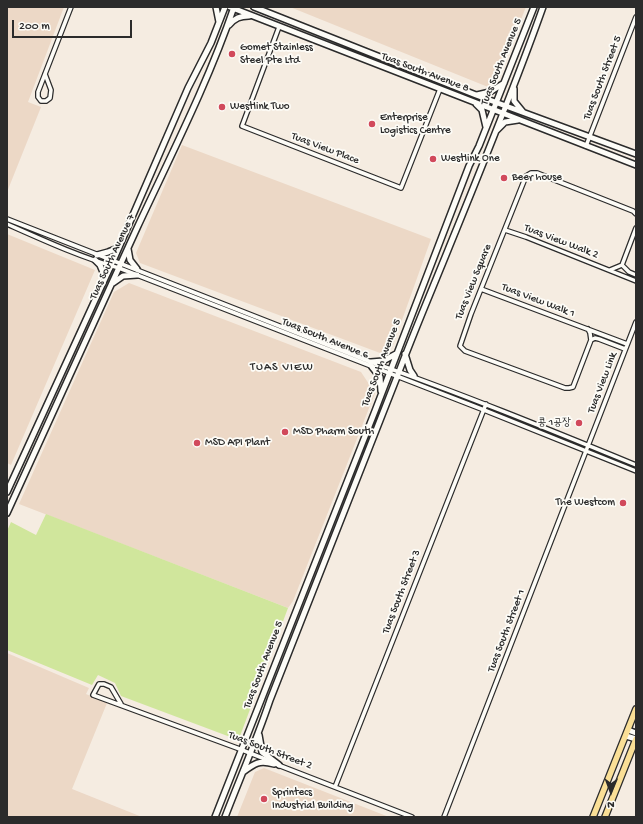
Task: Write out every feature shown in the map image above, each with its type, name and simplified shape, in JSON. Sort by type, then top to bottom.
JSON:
[{"type":"main road","points":[[593,817],[636,709]]},
{"type":"main road","points":[[605,817],[636,739]]},
{"type":"main road","points":[[628,759],[636,750]]},
{"type":"street","points":[[45,74],[51,90],[50,98],[46,101],[41,101],[38,97],[38,92],[71,7]]},
{"type":"street","points":[[216,7],[219,23]]},
{"type":"street","name":"Tuas South Avenue 7","points":[[7,492],[118,248],[188,88],[211,43],[225,7]]},
{"type":"street","name":"Tuas South Avenue 8","points":[[254,7],[476,95],[636,154]]},
{"type":"street","name":"Tuas South Avenue 5","points":[[215,817],[469,166],[497,102],[534,7]]},
{"type":"street","name":"Tuas South Avenue 5","points":[[225,817],[259,734],[270,700],[405,354],[515,82],[543,7]]},
{"type":"street","name":"Tuas South Avenue 7","points":[[7,513],[186,125],[227,27],[232,8]]},
{"type":"street","name":"Tuas South Avenue 8","points":[[232,8],[473,102],[503,112],[636,165]]},
{"type":"street","points":[[227,27],[233,20],[252,16]]},
{"type":"street","name":"Tuas South Street 5","points":[[586,146],[636,17]]},
{"type":"street","name":"Tuas View Place","points":[[279,27],[242,126],[401,188],[440,89]]},
{"type":"street","points":[[515,82],[514,101],[523,112]]},
{"type":"street","points":[[476,95],[490,92],[504,83]]},
{"type":"street","points":[[473,102],[482,110],[486,128]]},
{"type":"street","points":[[495,132],[505,122],[521,120]]},
{"type":"street","name":"Tuas View Square","points":[[591,340],[573,387],[569,388],[565,388],[465,351],[461,348],[460,343],[526,176],[531,173],[537,174],[633,211],[636,214]]},
{"type":"street","name":"Tuas South Avenue 6","points":[[7,219],[96,258]]},
{"type":"street","name":"Tuas South Avenue 6","points":[[7,224],[137,272],[398,374],[586,452],[636,471]]},
{"type":"street","points":[[610,270],[622,265],[636,228]]},
{"type":"street","name":"Tuas View Walk 2","points":[[505,230],[636,281]]},
{"type":"street","points":[[105,277],[96,258],[118,248]]},
{"type":"street","points":[[112,284],[123,276],[137,272],[130,260],[128,249]]},
{"type":"street","points":[[622,265],[629,272],[636,275]]},
{"type":"street","name":"Tuas View Walk 1","points":[[481,289],[627,344]]},
{"type":"street","name":"Tuas View Link","points":[[586,452],[636,322]]},
{"type":"street","points":[[588,329],[591,340],[596,338],[625,349]]},
{"type":"street","points":[[381,394],[380,377],[371,364],[383,361],[396,354]]},
{"type":"street","points":[[405,354],[410,370],[414,376]]},
{"type":"street","name":"Tuas South Avenue 6","points":[[398,374],[414,376],[636,465]]},
{"type":"street","name":"Tuas South Street 3","points":[[335,787],[486,404]]},
{"type":"street","name":"Tuas South Street 1","points":[[444,817],[586,452]]},
{"type":"street","name":"Tuas South Street 2","points":[[121,704],[111,686],[99,684],[93,695],[114,704],[121,704],[412,817]]},
{"type":"street","points":[[627,733],[636,733]]},
{"type":"street","points":[[627,733],[636,739]]},
{"type":"street","points":[[259,734],[262,752],[278,765]]},
{"type":"street","points":[[242,773],[254,764],[265,762],[278,765]]},
{"type":"shaded area","points":[[7,7],[64,7],[28,102],[41,107],[7,192]]},
{"type":"shaded area","points":[[290,7],[526,7],[493,89]]},
{"type":"shaded area","points":[[182,145],[431,239],[392,348],[380,353],[140,263],[136,253]]},
{"type":"shaded area","points":[[7,234],[95,270],[11,465],[7,463]]},
{"type":"shaded area","points":[[129,283],[361,372],[375,393],[293,601],[288,608],[19,504],[114,292]]},
{"type":"shaded area","points":[[7,653],[89,688],[86,694],[107,703],[72,789],[142,817],[7,817]]},
{"type":"shaded area","points":[[264,768],[389,817],[237,817],[255,772]]},
{"type":"green space","points":[[46,514],[288,608],[240,736],[233,738],[121,696],[115,683],[98,675],[92,685],[7,650],[7,531],[11,522],[36,535]]},
{"type":"place","name":"Gomet Stainless Steel Pte Ltd","points":[[232,54]]},
{"type":"place","name":"Westlink Two","points":[[222,107]]},
{"type":"place","name":"Enterprise Logistics Centre","points":[[372,124]]},
{"type":"place","name":"Westlink One","points":[[433,159]]},
{"type":"place","name":"Beer house","points":[[504,178]]},
{"type":"place","name":"콩 1공장","points":[[579,423]]},
{"type":"place","name":"MSD Pharm South","points":[[285,432]]},
{"type":"place","name":"MSD API Plant","points":[[197,443]]},
{"type":"place","name":"The Westcom","points":[[623,503]]},
{"type":"place","name":"Sprintecs Industrial Building","points":[[264,799]]},
{"type":"district","name":"TUAS VIEW","points":[[282,368]]}]
